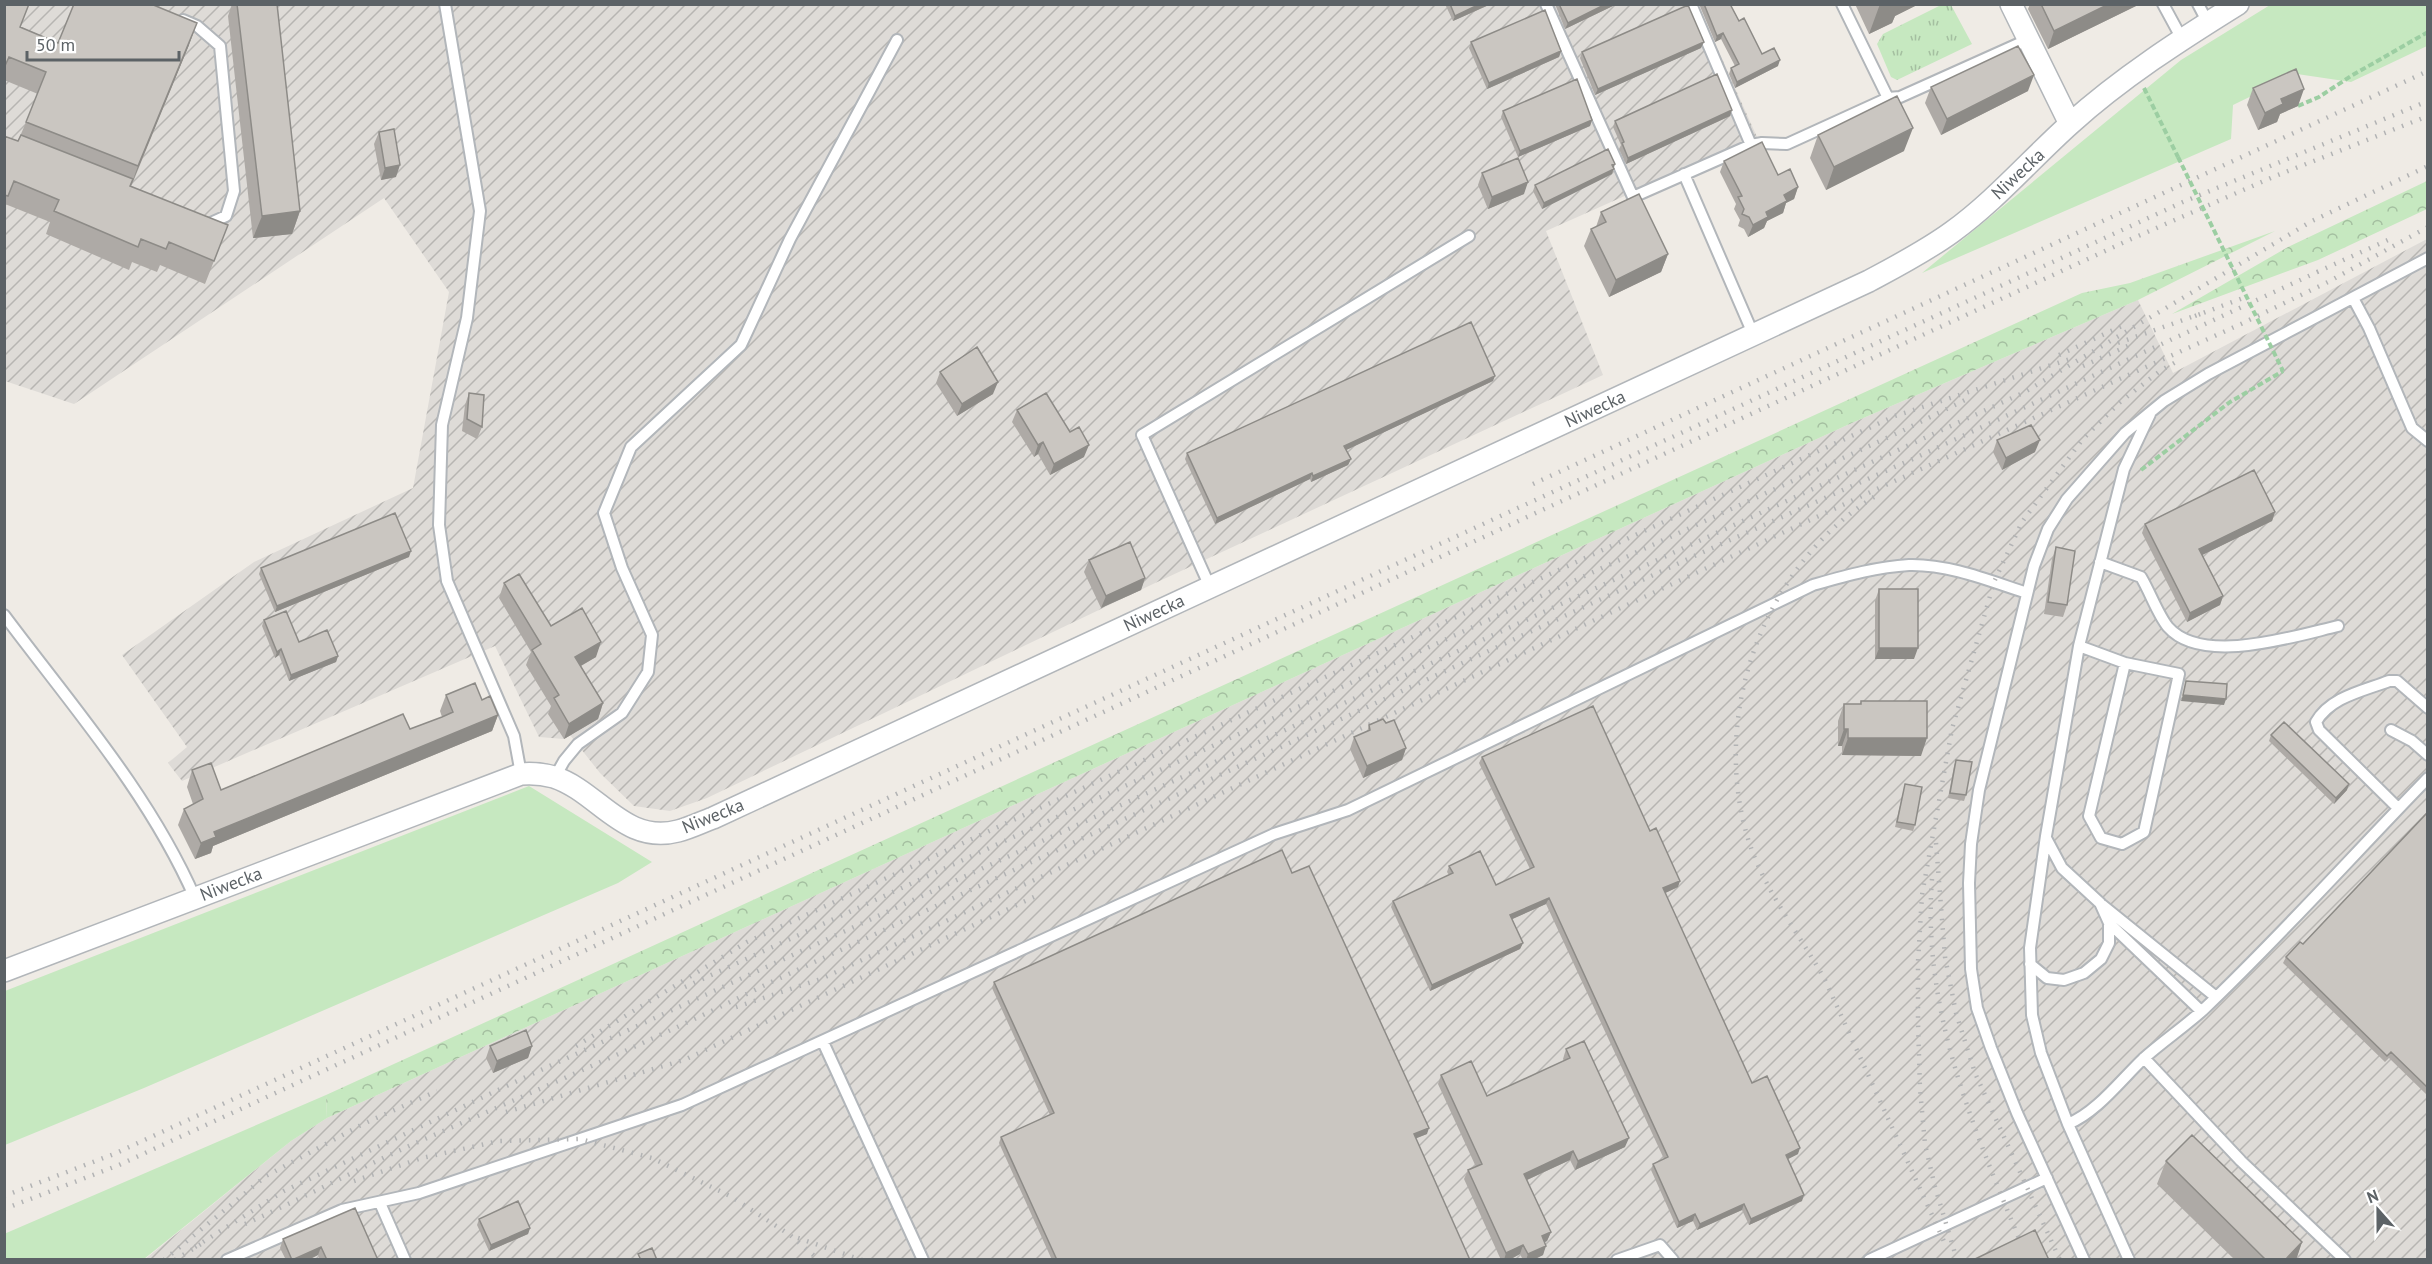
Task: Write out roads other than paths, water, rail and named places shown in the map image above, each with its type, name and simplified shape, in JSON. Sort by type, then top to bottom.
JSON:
[{"type":"street","points":[[2011,4],[2070,124]]},
{"type":"street","name":"Niwecka","points":[[4,971],[521,774],[538,773],[555,777],[576,788],[629,827],[651,833],[677,832],[724,813],[1869,281],[1952,232],[2013,181],[2070,124],[2182,39],[2203,14],[2238,4]]},
{"type":"lane","points":[[445,4],[480,210],[467,318],[442,424],[439,525],[447,581],[514,736],[521,774]]},
{"type":"lane","points":[[1546,4],[1633,197],[1751,145],[1787,144],[1887,98],[1900,97],[2027,40]]},
{"type":"lane","points":[[1691,4],[1751,145]]},
{"type":"lane","points":[[1842,4],[1887,98]]},
{"type":"lane","points":[[2163,4],[2182,39]]},
{"type":"lane","points":[[176,17],[197,26],[220,46],[234,191],[226,216],[205,226],[195,222]]},
{"type":"lane","points":[[555,777],[578,744],[622,713],[648,672],[652,635],[622,568],[604,513],[631,447],[741,345],[790,239],[897,40]]},
{"type":"lane","points":[[1684,174],[1754,336]]},
{"type":"lane","points":[[1210,587],[1142,435],[1469,236]]},
{"type":"lane","points":[[2084,1260],[2017,1113],[1977,1008],[1971,969],[1968,926],[1971,844],[1978,790],[2034,566],[2048,529],[2067,500],[2125,433],[2164,401],[2208,374],[2427,258]]},
{"type":"lane","points":[[2353,298],[2369,328],[2412,428],[2427,441]]},
{"type":"lane","points":[[2128,1260],[2068,1124],[2041,1053],[2032,1015],[2030,964],[2034,915],[2046,836],[2079,646],[2124,470],[2152,411]]},
{"type":"lane","points":[[2100,562],[2142,577],[2168,627],[2186,640],[2217,646],[2261,645],[2338,626]]},
{"type":"lane","points":[[227,1260],[342,1210],[419,1193],[682,1105],[1274,834],[1348,810],[1813,585],[1857,572],[1911,565],[1952,570],[2027,593]]},
{"type":"lane","points":[[4,615],[127,778],[167,840],[195,898]]},
{"type":"lane","points":[[2079,646],[2126,663],[2179,674],[2144,832],[2121,844],[2101,838],[2089,816],[2126,663]]},
{"type":"lane","points":[[2398,808],[2319,730],[2316,722],[2322,712],[2335,702],[2389,681],[2397,681],[2427,708]]},
{"type":"lane","points":[[2391,730],[2412,741],[2427,755]]},
{"type":"lane","points":[[2068,1124],[2085,1114],[2144,1058],[2216,997],[2427,778]]},
{"type":"lane","points":[[2046,836],[2062,868],[2100,903],[2216,997]]},
{"type":"lane","points":[[2100,903],[2109,923],[2201,1011]]},
{"type":"lane","points":[[2030,964],[2047,978],[2064,980],[2084,973],[2101,959],[2109,943],[2109,923]]},
{"type":"lane","points":[[823,1042],[923,1260]]},
{"type":"lane","points":[[2144,1058],[2241,1161],[2345,1260]]},
{"type":"lane","points":[[1869,1260],[2047,1178]]},
{"type":"lane","points":[[380,1203],[405,1260]]},
{"type":"lane","points":[[1617,1260],[1660,1245],[1673,1260]]},
{"type":"railway","points":[[1533,484],[2428,71]]},
{"type":"railway","points":[[4,1196],[114,1154],[2183,202],[2428,101]]},
{"type":"railway","points":[[4,1209],[119,1165],[2129,240],[2273,177],[2428,116]]},
{"type":"railway","points":[[195,1247],[284,1191],[530,1075],[2023,393],[2312,221],[2428,166]]},
{"type":"railway","points":[[736,1007],[821,979],[1877,489],[2241,324],[2328,282],[2428,227]]},
{"type":"railway","points":[[2317,272],[2388,240]]},
{"type":"railway","points":[[245,1224],[396,1152],[637,1046],[1701,553],[1915,458],[2324,269]]},
{"type":"railway","points":[[2195,316],[2243,298]]},
{"type":"railway","points":[[2118,343],[2203,313]]},
{"type":"railway","points":[[2059,355],[2122,326]]},
{"type":"railway","points":[[2083,366],[2132,344]]},
{"type":"railway","points":[[576,1046],[747,942],[1895,416],[2073,358]]},
{"type":"railway","points":[[1957,1260],[1925,1144],[1920,1089],[1918,1023],[1918,962],[1922,895],[1952,729],[1994,582],[2022,522],[2082,440],[2119,403],[2160,371],[2176,362]]},
{"type":"railway","points":[[685,987],[1902,431],[1967,399]]},
{"type":"railway","points":[[1874,497],[1835,527],[1801,563],[1774,605],[1754,650],[1741,698],[1736,747],[1739,797],[1750,845],[1757,863],[1825,980],[1947,1248]]},
{"type":"railway","points":[[1936,843],[1945,957],[1956,1013],[1975,1073],[2060,1260]]},
{"type":"railway","points":[[1932,879],[1931,927],[1935,974],[1943,1020],[1968,1109],[2020,1241]]},
{"type":"railway","points":[[506,1112],[684,1060],[1034,897]]},
{"type":"railway","points":[[164,1260],[266,1176],[363,1124],[437,1091]]},
{"type":"railway","points":[[354,1181],[422,1158],[499,1141],[580,1139],[652,1158],[730,1196],[790,1235],[819,1260]]},
{"type":"railway","points":[[798,1238],[862,1260]]},
{"type":"railway","points":[[175,1260],[201,1244]]}]
